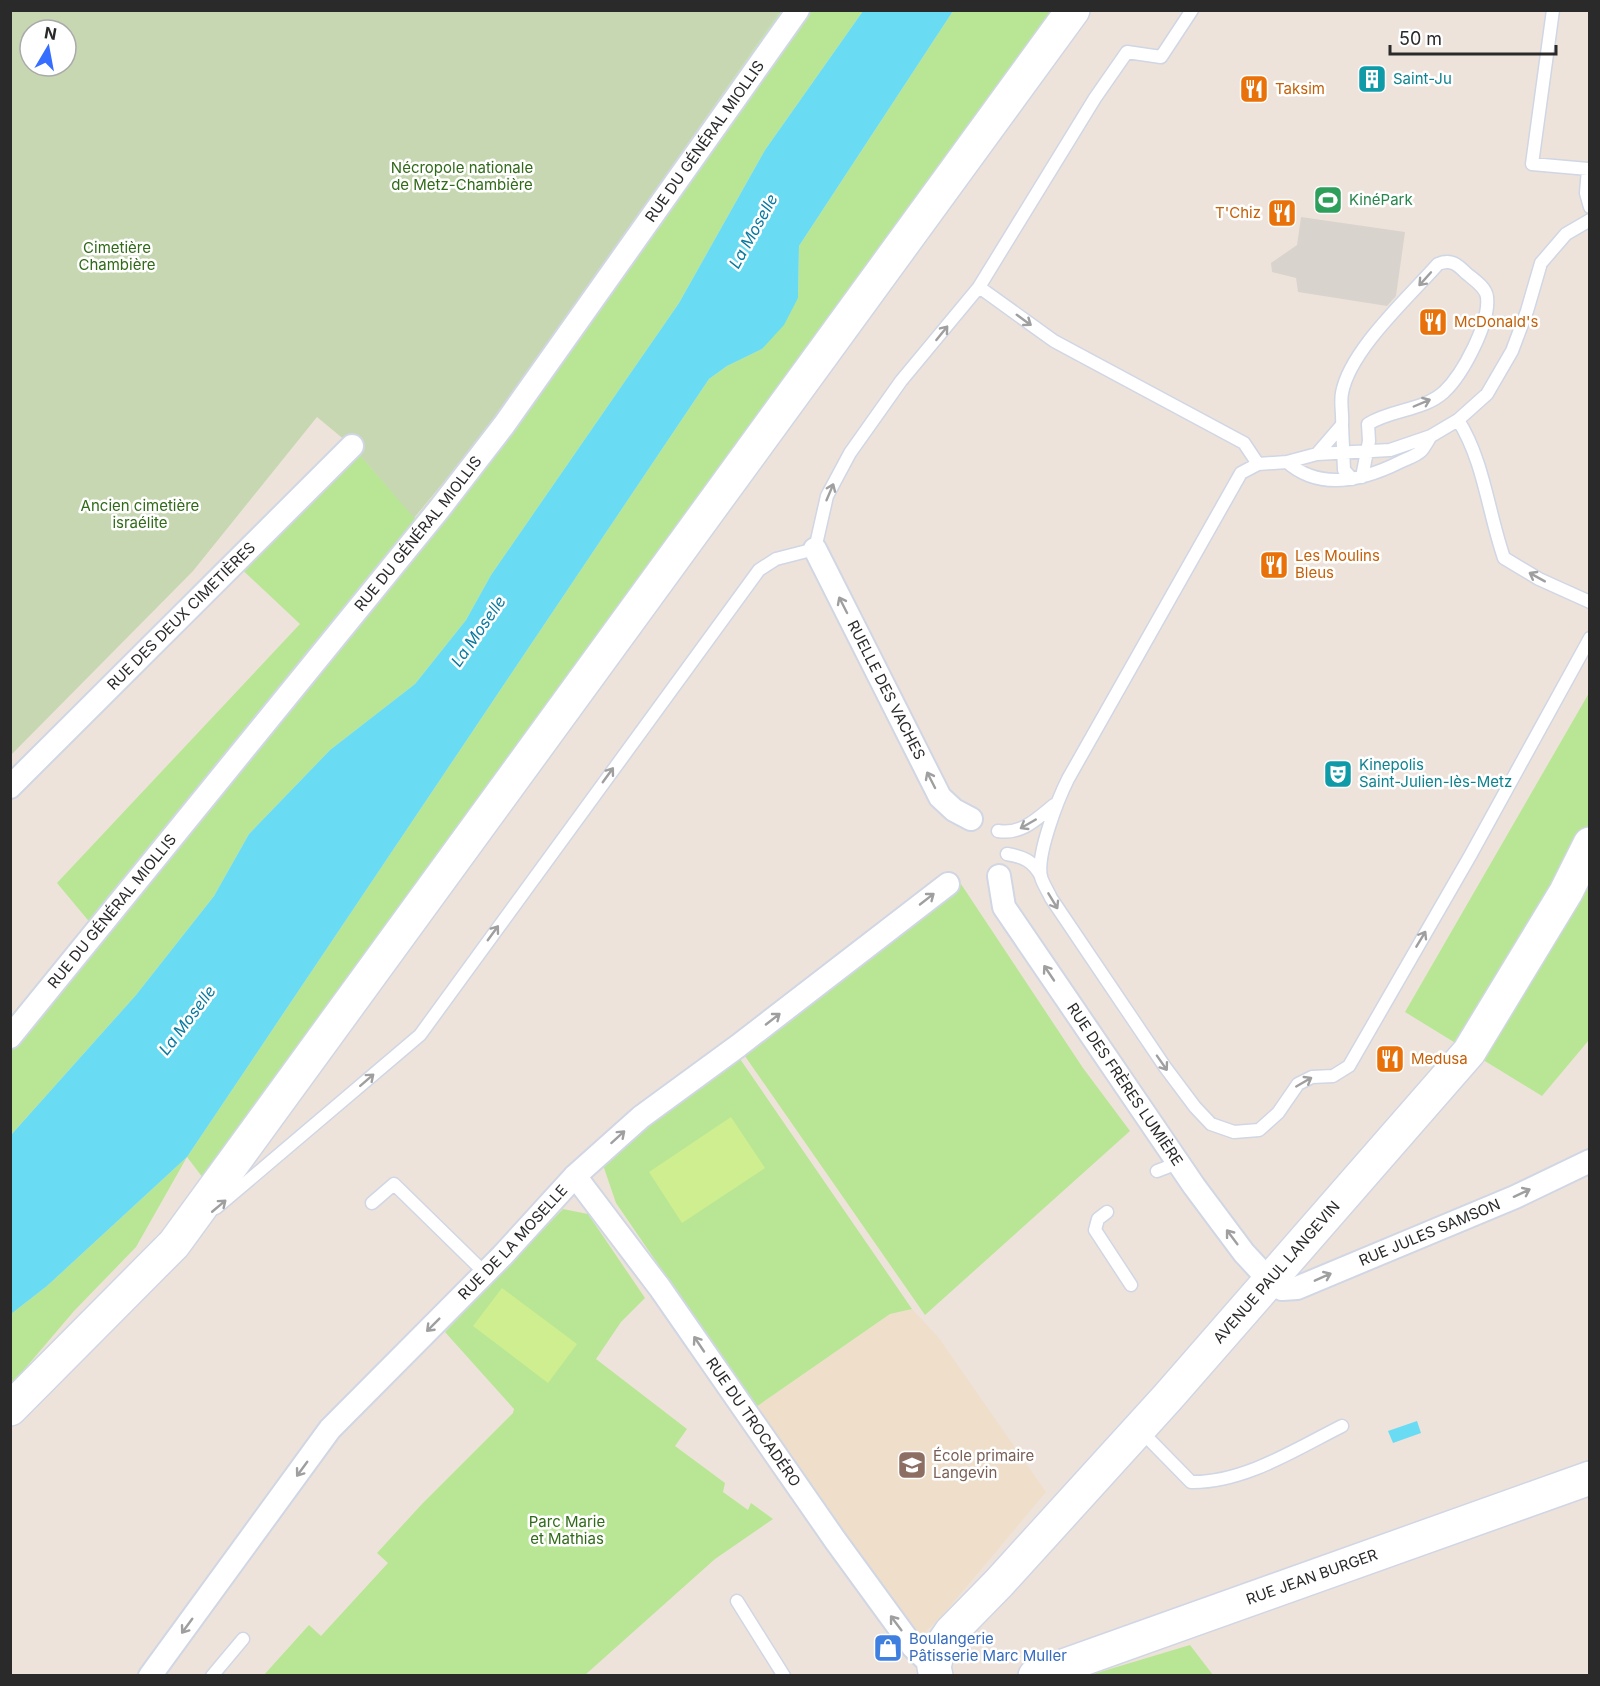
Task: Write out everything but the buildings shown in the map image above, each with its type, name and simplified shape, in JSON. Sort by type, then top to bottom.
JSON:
[{"type":"main road","points":[[10,1409],[174,1244],[1073,10]]},
{"type":"main road","name":"AVENUE PAUL LANGEVIN","points":[[935,1671],[938,1651],[951,1632],[999,1583],[1270,1281],[1469,1052],[1566,892],[1590,844]]},
{"type":"main road","name":"RUE JEAN BURGER","points":[[1035,1676],[1590,1478]]},
{"type":"street","name":"RUE DU GÉNÉRAL MIOLLIS","points":[[10,1037],[489,443],[798,10]]},
{"type":"street","name":"RUE DES DEUX CIMETIÈRES","points":[[10,787],[352,446]]},
{"type":"street","name":"RUELLE DES VACHES","points":[[815,549],[940,797],[954,810],[971,819]]},
{"type":"street","name":"RUE DES FRÈRES LUMIÈRE","points":[[999,876],[1004,907],[1178,1162],[1244,1253],[1270,1281]]},
{"type":"street","name":"RUE DE LA MOSELLE","points":[[150,1676],[330,1429],[484,1273],[574,1176],[641,1117],[738,1046],[948,884]]},
{"type":"street","name":"RUE JULES SAMSON","points":[[1270,1281],[1282,1289],[1298,1288],[1515,1197],[1590,1161]]},
{"type":"street","name":"RUE DU TROCADÉRO","points":[[574,1176],[660,1287],[835,1540],[913,1647],[935,1671]]},
{"type":"lane","points":[[174,1244],[420,1035],[759,570],[776,559],[815,549],[827,496],[850,453],[901,381],[979,287],[1095,99],[1127,52],[1161,57],[1192,10]]},
{"type":"lane","points":[[1554,10],[1532,164],[1589,169],[1586,193],[1590,207]]},
{"type":"lane","points":[[1041,876],[1041,863],[1054,805],[1241,473],[1258,464],[1287,462],[1317,454],[1390,450],[1431,436],[1458,420],[1487,394],[1512,351],[1527,311],[1540,263],[1566,234],[1590,220]]},
{"type":"lane","points":[[1446,261],[1455,262],[1483,287],[1487,295],[1486,308],[1466,365],[1442,394],[1421,405],[1380,417],[1368,424],[1367,452],[1357,478],[1344,470],[1342,453],[1341,395],[1352,365],[1438,264],[1446,261]]},
{"type":"lane","points":[[979,287],[1054,341],[1244,443],[1258,464]]},
{"type":"lane","points":[[1458,420],[1476,455],[1504,558],[1539,579],[1590,602]]},
{"type":"lane","points":[[1317,454],[1342,425]]},
{"type":"lane","points":[[1287,462],[1296,470],[1322,479],[1357,478],[1391,467],[1420,452],[1431,436]]},
{"type":"lane","points":[[1007,854],[1023,857],[1035,864],[1051,898],[1195,1107],[1210,1124],[1234,1132],[1259,1131],[1278,1113],[1298,1084],[1312,1077],[1333,1076],[1349,1066],[1354,1059],[1470,856],[1590,638]]},
{"type":"lane","points":[[998,831],[1009,833],[1025,828],[1054,805]]},
{"type":"lane","points":[[1157,1171],[1178,1162]]},
{"type":"lane","points":[[372,1203],[394,1184],[484,1273]]},
{"type":"lane","points":[[1107,1212],[1098,1219],[1095,1230],[1131,1285]]},
{"type":"lane","points":[[1138,1428],[1191,1482],[1211,1482],[1247,1471],[1342,1426]]},
{"type":"lane","points":[[737,1601],[784,1676]]},
{"type":"lane","points":[[212,1676],[243,1639]]},
{"type":"shaded area","points":[[1301,217],[1405,232],[1396,296],[1387,306],[1298,292],[1296,278],[1272,272],[1271,263],[1297,245]]},
{"type":"shaded area","name":"École primaire Langevin","points":[[912,1309],[939,1338],[1046,1492],[942,1616],[918,1639],[756,1407],[890,1314]]},
{"type":"green space","points":[[12,10],[780,11],[496,419],[414,518],[352,446],[317,417],[193,571],[11,755]]},
{"type":"green space","points":[[780,11],[863,11],[765,150],[679,303],[491,575],[466,620],[415,684],[330,750],[249,834],[214,896],[136,995],[11,1135],[11,1037],[97,931],[57,883],[300,624],[235,563],[352,446],[415,518],[496,419]]},
{"type":"green space","points":[[953,11],[1073,11],[213,1191],[187,1157],[709,379],[727,366],[762,349],[798,298],[799,246]]},
{"type":"green space","points":[[1589,693],[1589,1040],[1542,1096],[1405,1012]]},
{"type":"green space","points":[[961,884],[1083,1068],[1130,1131],[925,1315],[738,1046]]},
{"type":"green space","points":[[738,1056],[912,1309],[890,1314],[756,1407],[616,1203],[603,1165],[640,1130]]},
{"type":"green space","points":[[731,1117],[765,1168],[682,1223],[649,1172]]},
{"type":"green space","points":[[187,1157],[136,1247],[74,1311],[11,1385],[11,1314],[47,1286]]},
{"type":"green space","name":"Parc Marie et Mathias","points":[[563,1209],[588,1214],[645,1298],[621,1322],[596,1359],[687,1429],[675,1446],[725,1483],[723,1492],[748,1510],[751,1503],[773,1519],[715,1559],[585,1675],[263,1676],[309,1625],[321,1636],[388,1563],[377,1553],[422,1504],[513,1413],[514,1409],[445,1332]]},
{"type":"green space","points":[[502,1288],[577,1344],[548,1383],[473,1326]]},
{"type":"green space","points":[[1190,1645],[1213,1675],[1090,1675]]},
{"type":"water","name":"La Moselle","points":[[863,11],[953,11],[799,246],[798,298],[784,325],[762,349],[727,366],[709,379],[187,1157],[47,1286],[11,1314],[11,1135],[136,995],[214,896],[249,834],[330,750],[415,684],[466,620],[491,575],[679,303],[765,150]]},
{"type":"water","points":[[1417,1421],[1421,1433],[1393,1443],[1388,1431]]},
{"type":"place","name":"Saint-Ju","points":[[1372,79]]},
{"type":"place","name":"Taksim","points":[[1254,89]]},
{"type":"place","name":"KinéPark","points":[[1328,200]]},
{"type":"place","name":"T'Chiz","points":[[1282,213]]},
{"type":"place","name":"McDonald's","points":[[1433,322]]},
{"type":"place","name":"Les Moulins Bleus","points":[[1274,565]]},
{"type":"place","name":"Kinepolis Saint-Julien-lès-Metz","points":[[1338,774]]},
{"type":"place","name":"Medusa","points":[[1390,1059]]},
{"type":"place","name":"École primaire Langevin","points":[[912,1465]]},
{"type":"place","name":"Boulangerie Pâtisserie Marc Muller","points":[[888,1648]]},
{"type":"park label","name":"Nécropole nationale de Metz-Chambière","points":[[462,176]]},
{"type":"park label","name":"Cimetière Chambière","points":[[117,256]]},
{"type":"park label","name":"Ancien cimetière israélite","points":[[140,514]]}]
